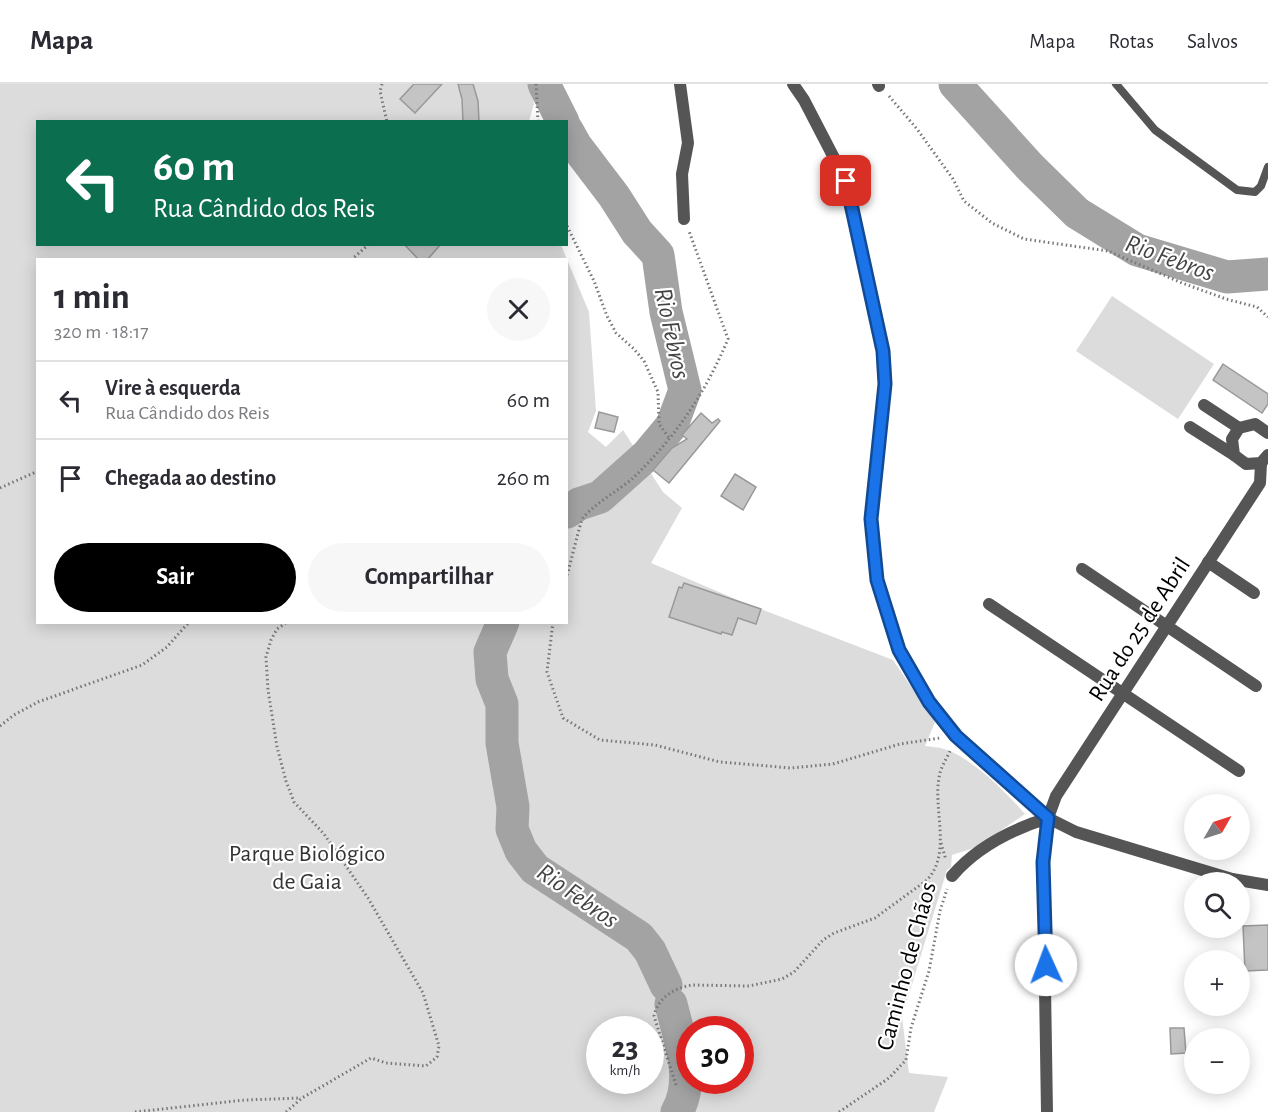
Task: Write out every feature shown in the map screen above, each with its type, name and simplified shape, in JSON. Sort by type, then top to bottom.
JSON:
[{"type":"street","points":[[680,84],[688,143],[682,174],[684,219]]},
{"type":"street","points":[[793,84],[804,100],[846,181],[883,351],[885,384],[871,519],[877,580],[899,650],[929,702],[956,736],[1048,818],[1076,832],[1232,879],[1268,885]]},
{"type":"street","points":[[1204,405],[1239,428]]},
{"type":"street","points":[[1234,455],[1232,439],[1239,428],[1255,424],[1268,433]]},
{"type":"street","name":"Rua do 25 de Abril","points":[[1047,1112],[1043,862],[1048,818],[1056,796],[1260,483],[1264,459],[1246,464],[1190,427]]},
{"type":"street","points":[[1208,562],[1254,593]]},
{"type":"street","points":[[1082,569],[1256,686]]},
{"type":"street","points":[[989,604],[1239,771]]},
{"type":"street","name":"Caminho de Chãos","points":[[952,876],[969,860],[1003,836],[1027,824],[1048,818]]},
{"type":"lane","points":[[1116,84],[1155,130],[1237,190],[1255,192],[1261,186],[1268,167]]},
{"type":"path","points":[[382,84],[380,91],[387,120]]},
{"type":"path","points":[[536,84],[538,120]]},
{"type":"path","points":[[878,85],[917,129],[947,171],[964,201],[992,223],[1024,239],[1108,251],[1182,283],[1226,299],[1257,307],[1268,317]]},
{"type":"path","points":[[568,571],[581,519],[632,478],[670,438],[690,413],[716,368],[728,339],[684,219]]},
{"type":"path","points":[[568,228],[594,280],[616,333],[634,349],[644,362],[658,392],[659,424],[670,438]]},
{"type":"path","points":[[353,258],[367,246]]},
{"type":"path","points":[[0,488],[36,472]]},
{"type":"path","points":[[0,726],[14,715],[38,702],[142,665],[167,647],[187,624]]},
{"type":"path","points":[[284,624],[277,629],[270,640],[266,657],[268,690],[277,747],[286,781],[294,802],[324,834],[373,907],[423,993],[439,1046],[437,1057],[426,1066],[386,1063],[371,1058],[302,1098],[286,1112]]},
{"type":"path","points":[[553,624],[547,672],[563,718],[600,740],[655,746],[720,762],[790,768],[832,765],[900,744],[956,736]]},
{"type":"path","points":[[676,1085],[654,1016],[656,1007],[664,997],[675,989],[693,985],[748,986],[782,979],[794,972],[823,940],[834,933],[875,918],[920,886],[933,873],[940,842],[938,779],[956,736]]},
{"type":"path","name":"Caminho de Chãos","points":[[839,1112],[888,1078],[906,1060],[911,1028],[929,971],[940,911],[952,876]]},
{"type":"path","points":[[135,1112],[244,1100],[302,1098]]},
{"type":"green space","name":"Parque Biológico de Gaia","points":[[0,84],[532,84],[534,104],[529,120],[36,120],[36,246],[561,246],[566,258],[36,258],[36,624],[568,624],[568,262],[589,312],[596,411],[588,432],[606,447],[623,430],[663,492],[682,508],[651,563],[740,601],[893,660],[935,722],[925,746],[944,749],[966,760],[999,786],[1025,814],[977,847],[952,855],[951,867],[947,870],[902,1017],[909,1073],[948,1077],[934,1112],[0,1112]]},
{"type":"green space","points":[[1112,296],[1214,364],[1178,419],[1076,351]]},
{"type":"building","points":[[414,84],[442,84],[415,113],[400,99]]},
{"type":"building","points":[[458,84],[473,84],[478,101],[479,120],[463,120],[462,99]]},
{"type":"building","points":[[406,246],[439,246],[429,258],[417,258]]},
{"type":"building","points":[[1223,364],[1268,394],[1268,404],[1262,413],[1213,380]]},
{"type":"building","points":[[599,412],[618,417],[614,432],[595,428]]},
{"type":"building","points":[[701,413],[712,423],[718,419],[720,421],[669,483],[653,470],[672,448],[687,439],[682,435]]},
{"type":"building","points":[[735,474],[756,487],[743,510],[721,496]]},
{"type":"building","points":[[684,583],[761,609],[756,624],[738,618],[732,635],[722,632],[721,634],[669,617],[679,587],[682,588]]},
{"type":"building","points":[[1268,925],[1268,970],[1250,971],[1250,950],[1244,950],[1244,938],[1250,938],[1250,926]]},
{"type":"building","points":[[1170,1028],[1184,1028],[1184,1053],[1171,1054]]},
{"type":"waterway","name":"Rio Febros","points":[[544,84],[562,120]]},
{"type":"waterway","name":"Rio Febros","points":[[955,84],[1030,167],[1077,213],[1137,250],[1227,277],[1268,274]]},
{"type":"waterway","name":"Rio Febros","points":[[568,132],[637,232],[658,255],[666,312],[685,390],[672,425],[647,455],[600,497],[579,504],[568,511]]},
{"type":"waterway","name":"Rio Febros","points":[[502,624],[490,652],[492,679],[502,704],[502,743],[513,807],[512,829],[521,851],[535,869],[639,937],[650,951],[666,985]]},
{"type":"waterway","name":"Rio Febros","points":[[671,1004],[686,1072],[683,1099],[677,1112]]},
{"type":"route","points":[[846,181],[883,351],[885,384],[871,519],[877,580],[899,650],[929,702],[962,741],[1048,818],[1043,862],[1046,965]]}]
